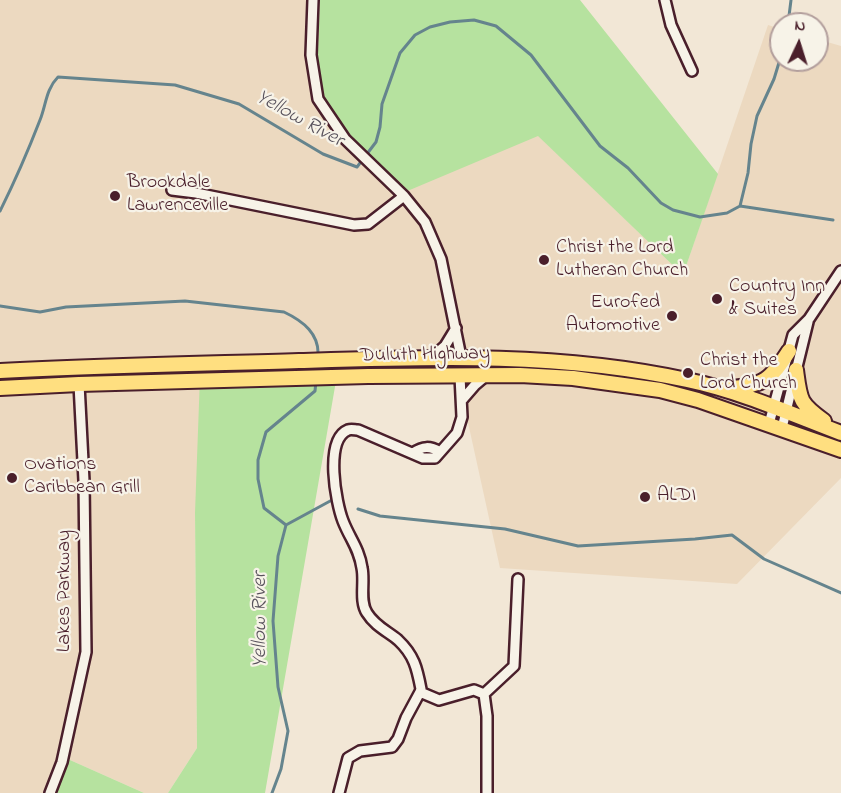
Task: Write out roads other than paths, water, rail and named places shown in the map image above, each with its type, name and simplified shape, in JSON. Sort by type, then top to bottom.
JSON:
[{"type":"main road","points":[[718,388],[744,387],[760,383],[774,373],[789,351]]},
{"type":"main road","points":[[368,376],[374,370],[442,367],[461,357]]},
{"type":"main road","name":"Duluth Highway","points":[[0,371],[341,359],[461,357],[548,360],[619,367],[689,380],[718,388],[841,432]]},
{"type":"main road","points":[[460,376],[480,363],[548,360]]},
{"type":"main road","points":[[796,370],[799,394],[806,408],[841,432]]},
{"type":"main road","name":"Duluth Highway","points":[[0,388],[300,377],[488,374],[573,378],[660,390],[698,400],[841,450]]},
{"type":"street","points":[[313,0],[311,55],[318,99],[345,140],[376,167],[425,222],[441,259],[461,357]]},
{"type":"street","points":[[665,0],[671,25],[692,70]]},
{"type":"street","points":[[172,190],[354,225],[368,224],[404,196]]},
{"type":"street","points":[[780,410],[793,335],[809,320],[841,271]]},
{"type":"street","points":[[775,426],[796,370],[809,320]]},
{"type":"street","points":[[430,358],[446,346],[456,328]]},
{"type":"street","points":[[462,400],[488,374]]},
{"type":"street","points":[[339,793],[348,758],[360,752],[392,747],[421,690],[417,663],[398,641],[375,625],[365,611],[363,569],[357,546],[343,522],[335,491],[335,450],[341,436],[348,430],[358,430],[413,453],[420,448],[433,447],[440,452],[457,434],[462,417],[460,376]]},
{"type":"street","name":"Lakes Parkway","points":[[50,793],[62,762],[86,652],[84,481],[79,384]]},
{"type":"street","points":[[484,694],[514,666],[518,579]]},
{"type":"street","points":[[421,690],[439,700],[474,690],[484,694]]},
{"type":"street","points":[[484,694],[487,716],[488,793]]},
{"type":"waterway","name":"Yellow River","points":[[790,12],[791,0]]},
{"type":"waterway","name":"Yellow River","points":[[0,211],[31,143],[49,92],[58,77],[175,85],[239,104],[323,154],[357,167],[376,142],[382,104],[400,53],[415,35],[430,27],[474,20],[496,26],[531,55],[600,146],[628,168],[661,203],[673,210],[700,217],[727,213],[740,206],[757,116],[776,72]]},
{"type":"waterway","points":[[740,206],[833,220]]},
{"type":"waterway","name":"Yellow River","points":[[0,306],[40,312],[66,307],[185,301],[284,312],[309,329],[316,342],[318,357]]},
{"type":"waterway","name":"Yellow River","points":[[286,525],[264,508],[258,479],[258,460],[266,432],[315,391],[316,381]]},
{"type":"waterway","points":[[286,525],[334,501]]},
{"type":"waterway","points":[[358,509],[380,516],[505,529],[578,546],[732,535],[764,559],[841,593]]},
{"type":"waterway","name":"Yellow River","points":[[272,793],[281,769],[288,731],[278,687],[273,621],[278,556],[286,525]]},
{"type":"place","name":"Brookdale Lawrenceville","points":[[115,196]]},
{"type":"place","name":"Christ the Lord Lutheran Church","points":[[544,260]]},
{"type":"place","name":"Country Inn & Suites","points":[[717,299]]},
{"type":"place","name":"Eurofed Automotive","points":[[672,316]]},
{"type":"place","name":"Christ the Lord Church","points":[[688,373]]},
{"type":"place","name":"Ovations Caribbean Grill","points":[[12,478]]},
{"type":"place","name":"ALDI","points":[[645,497]]}]
